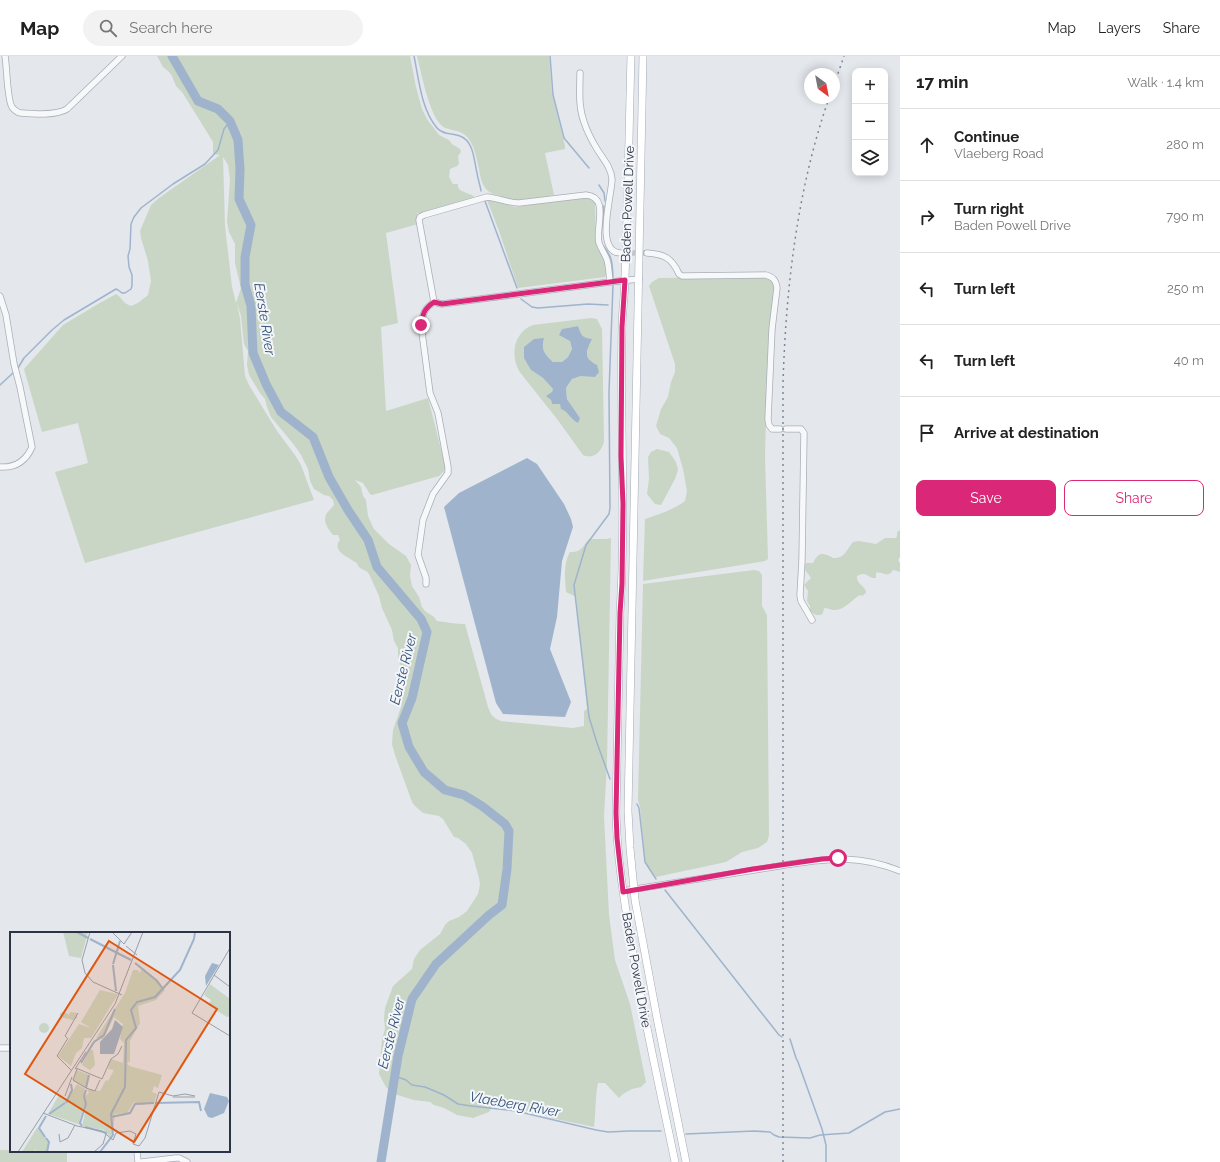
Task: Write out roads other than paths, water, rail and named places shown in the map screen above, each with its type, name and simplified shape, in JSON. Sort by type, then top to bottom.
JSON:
[{"type":"main road","name":"Baden Powell Drive","points":[[631,56],[625,280],[622,327],[621,456],[623,504],[616,813],[617,838],[623,892],[640,994],[675,1162]]},
{"type":"main road","name":"Baden Powell Drive","points":[[643,56],[628,811],[634,889],[657,1018],[686,1162]]},
{"type":"street","points":[[5,56],[10,98],[13,108],[20,113],[50,113],[68,109],[122,56]]},
{"type":"street","points":[[580,73],[580,97],[583,121],[597,149],[611,172],[612,180],[606,228],[607,240],[611,249],[616,253],[621,253]]},
{"type":"street","points":[[434,302],[419,220],[422,216],[487,197],[496,197],[511,203],[519,203],[586,195],[595,197],[600,208],[599,243],[607,260],[610,282]]},
{"type":"street","points":[[598,201],[603,202],[608,207]]},
{"type":"street","points":[[647,253],[661,255],[670,260],[682,276],[766,275],[771,276],[776,282],[772,329],[768,419],[769,425],[772,428],[801,429],[804,433],[800,595],[801,601],[812,620]]},
{"type":"street","points":[[434,302],[442,304],[639,279]]},
{"type":"street","points":[[0,296],[6,314],[14,364],[32,447],[29,454],[17,465],[0,467]]},
{"type":"street","points":[[426,584],[426,578],[418,556],[423,520],[433,494],[448,473],[438,413],[430,392],[421,325],[422,314],[434,302]]},
{"type":"street","points":[[623,892],[822,859],[838,858],[871,862],[900,871]]},
{"type":"street","points":[[137,1152],[138,1162]]},
{"type":"street","points":[[142,1162],[176,1158],[187,1162]]},
{"type":"water","points":[[578,326],[582,336],[592,339],[588,347],[587,354],[589,360],[597,365],[599,372],[595,377],[581,376],[572,379],[566,388],[567,399],[580,418],[578,423],[561,409],[560,404],[552,404],[551,400],[546,396],[552,392],[553,389],[543,378],[531,370],[524,358],[524,347],[534,339],[544,338],[543,348],[547,356],[553,362],[562,362],[568,357],[572,349],[570,341],[559,335],[562,329]]},
{"type":"water","points":[[527,458],[537,464],[564,504],[573,527],[562,561],[557,617],[550,649],[571,702],[565,717],[503,714],[496,703],[444,507],[459,493]]},
{"type":"waterway","name":"Eerste River","points":[[172,56],[198,101],[218,109],[230,121],[238,140],[240,169],[239,199],[251,225],[245,257],[245,285],[251,306],[253,353],[266,384],[281,412],[313,437],[329,477],[348,510],[368,540],[377,567],[421,619],[427,632],[412,698],[402,723],[409,747],[424,772],[445,790],[464,795],[482,806],[505,824],[509,831],[507,869],[502,905],[489,915],[436,964],[412,999],[398,1056],[381,1162]]},
{"type":"waterway","points":[[414,56],[421,94],[427,112],[439,130],[445,133],[460,136],[468,142],[473,152],[481,191]]},
{"type":"waterway","points":[[550,56],[553,95],[564,138],[589,168]]},
{"type":"waterway","points":[[18,368],[24,358],[64,320],[116,289],[122,293],[125,293],[131,289],[132,275],[129,267],[128,256],[130,249],[131,224],[134,217],[141,208],[173,184],[205,164],[218,150],[224,129],[230,121]]},
{"type":"waterway","points":[[599,185],[604,193],[605,201]]},
{"type":"waterway","points":[[485,201],[517,288]]},
{"type":"waterway","points":[[601,232],[604,206]]},
{"type":"waterway","points":[[604,247],[611,258],[613,277]]},
{"type":"waterway","points":[[610,779],[589,717],[574,585],[586,545],[609,514],[610,508],[609,392],[613,285]]},
{"type":"waterway","points":[[521,299],[532,307],[538,308],[588,304],[608,305]]},
{"type":"waterway","points":[[0,385],[14,372]]},
{"type":"waterway","points":[[637,804],[639,808],[645,862],[656,879]]},
{"type":"waterway","points":[[665,890],[782,1037]]},
{"type":"waterway","points":[[790,1039],[822,1129],[826,1145],[826,1162]]},
{"type":"waterway","name":"Vlaeberg River","points":[[395,1076],[406,1080],[412,1085],[425,1087],[444,1095],[458,1104],[516,1111],[608,1132],[661,1131]]},
{"type":"waterway","name":"Vlaeberg River","points":[[686,1134],[754,1131],[770,1132],[779,1137],[810,1138],[820,1135],[849,1133],[885,1112],[900,1109]]},
{"type":"tunnel","points":[[623,253],[647,253]]},
{"type":"railway","points":[[840,68],[844,56]]},
{"type":"railway","points":[[783,1162],[783,383],[787,311],[795,239],[809,168],[827,104]]}]
